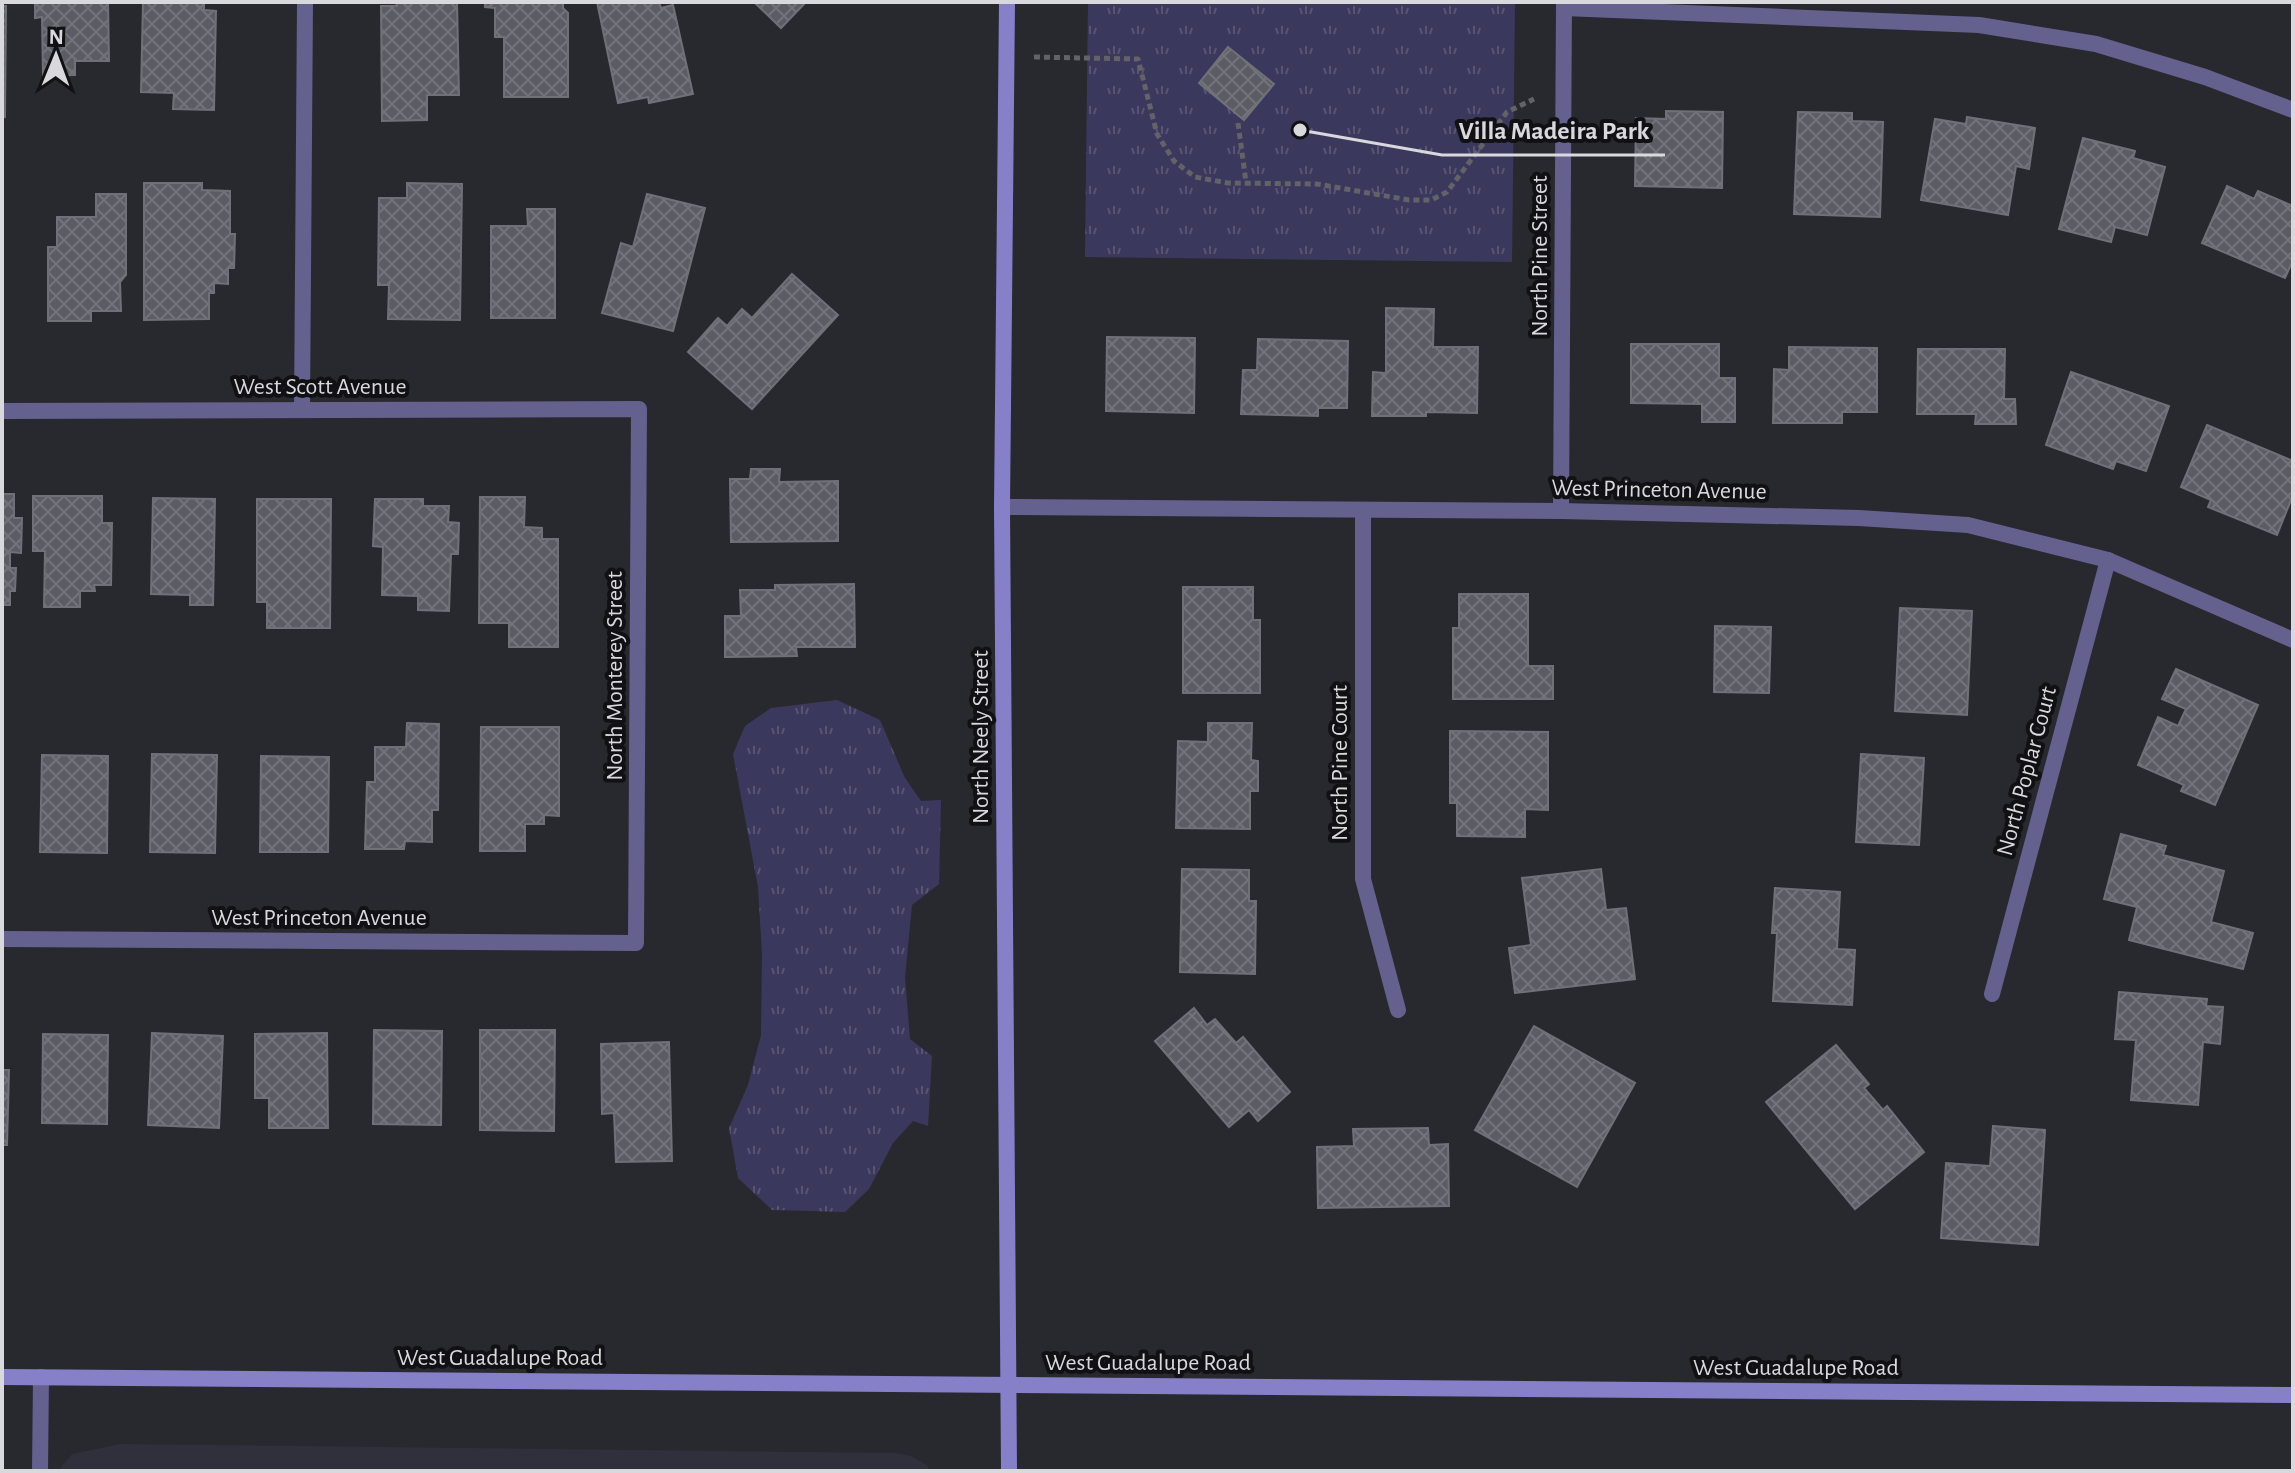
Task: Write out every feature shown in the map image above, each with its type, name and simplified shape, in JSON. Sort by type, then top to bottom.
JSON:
[{"type":"main road","name":"North Neely Street","points":[[1007,2],[1002,507],[1009,1471]]},
{"type":"main road","name":"West Guadalupe Road","points":[[2,1377],[2293,1395]]},
{"type":"street","points":[[302,410],[305,2]]},
{"type":"street","points":[[1564,5],[1979,25],[2096,44],[2205,77],[2293,110]]},
{"type":"street","name":"North Pine Street","points":[[1561,511],[1564,5]]},
{"type":"street","name":"West Scott Avenue","points":[[2,411],[639,409]]},
{"type":"street","name":"North Monterey Street","points":[[636,943],[639,409]]},
{"type":"street","name":"West Princeton Avenue","points":[[1002,507],[1561,511],[1859,518],[1968,525],[2108,560],[2293,640]]},
{"type":"street","name":"North Pine Court","points":[[1363,511],[1363,879],[1398,1010]]},
{"type":"street","name":"North Poplar Court","points":[[1992,994],[2108,560]]},
{"type":"street","name":"West Princeton Avenue","points":[[2,939],[636,943]]},
{"type":"street","points":[[40,1471],[41,1377]]},
{"type":"path","points":[[1007,56],[1138,59],[1157,134],[1174,161],[1195,177],[1228,183],[1317,184],[1409,200],[1431,200],[1447,192],[1507,112],[1563,84]]},
{"type":"path","points":[[1238,123],[1246,182]]},
{"type":"shaded area","points":[[120,1444],[895,1453],[911,1456],[927,1465],[930,1471],[58,1471],[72,1454]]},
{"type":"green space","points":[[1088,2],[1515,2],[1512,262],[1085,257]]},
{"type":"green space","points":[[837,700],[880,720],[905,778],[921,801],[941,800],[939,884],[912,905],[905,977],[910,1039],[932,1056],[928,1126],[913,1121],[893,1143],[869,1189],[845,1212],[772,1210],[738,1178],[729,1128],[748,1085],[761,1035],[762,955],[758,887],[733,754],[745,726],[771,708]]},
{"type":"building","points":[[35,2],[108,2],[109,61],[75,61],[75,75],[43,76],[42,17],[35,18]]},
{"type":"building","points":[[143,2],[204,2],[204,10],[216,11],[214,110],[173,109],[174,93],[141,92]]},
{"type":"building","points":[[396,2],[457,2],[459,95],[427,95],[427,120],[382,121],[381,6],[397,6]]},
{"type":"building","points":[[485,2],[563,2],[563,8],[568,13],[568,97],[504,97],[504,37],[495,37],[495,8],[485,7]]},
{"type":"building","points":[[597,2],[659,2],[661,8],[673,5],[693,94],[649,103],[648,97],[618,103]]},
{"type":"building","points":[[754,2],[806,2],[781,28]]},
{"type":"building","points":[[2,6],[6,6],[5,117],[2,116]]},
{"type":"building","points":[[1228,47],[1274,84],[1244,120],[1199,83]]},
{"type":"building","points":[[1666,111],[1723,112],[1722,188],[1635,186],[1636,118],[1666,119]]},
{"type":"building","points":[[1798,112],[1852,113],[1852,121],[1883,122],[1880,217],[1794,214]]},
{"type":"building","points":[[1967,117],[2035,128],[2029,169],[2016,166],[2008,215],[1921,200],[1935,119],[1966,124]]},
{"type":"building","points":[[2083,138],[2135,151],[2133,158],[2165,167],[2147,235],[2115,227],[2111,242],[2059,229]]},
{"type":"building","points":[[144,183],[202,183],[202,190],[230,191],[230,234],[235,234],[234,268],[228,268],[228,284],[214,283],[214,293],[209,293],[209,319],[144,320]]},
{"type":"building","points":[[407,183],[462,184],[460,320],[388,319],[389,285],[378,285],[379,198],[407,198]]},
{"type":"building","points":[[2227,186],[2254,199],[2258,191],[2293,206],[2293,260],[2285,278],[2202,243]]},
{"type":"building","points":[[96,194],[126,194],[126,275],[120,282],[121,311],[91,311],[91,321],[48,321],[48,247],[57,247],[57,217],[96,217]]},
{"type":"building","points":[[647,194],[705,208],[673,331],[602,313],[621,243],[633,247]]},
{"type":"building","points":[[527,209],[555,209],[555,318],[491,318],[491,226],[528,226]]},
{"type":"building","points":[[792,274],[838,315],[752,409],[688,352],[718,318],[727,326],[742,309],[752,318]]},
{"type":"building","points":[[1386,308],[1434,309],[1433,347],[1478,347],[1477,413],[1426,412],[1426,416],[1372,416],[1373,372],[1386,373]]},
{"type":"building","points":[[1107,337],[1195,338],[1194,413],[1106,411]]},
{"type":"building","points":[[1258,339],[1348,341],[1347,408],[1318,408],[1318,416],[1241,414],[1243,370],[1257,370]]},
{"type":"building","points":[[1631,344],[1719,344],[1719,378],[1735,378],[1735,422],[1702,422],[1702,404],[1631,403]]},
{"type":"building","points":[[1789,347],[1877,348],[1877,412],[1842,412],[1842,423],[1773,423],[1774,369],[1789,370]]},
{"type":"building","points":[[1918,349],[2005,349],[2004,399],[2015,399],[2016,424],[1975,424],[1976,414],[1917,414]]},
{"type":"building","points":[[2071,372],[2169,406],[2146,471],[2116,461],[2113,469],[2046,445]]},
{"type":"building","points":[[2207,425],[2293,461],[2293,495],[2277,535],[2208,507],[2211,500],[2181,487]]},
{"type":"building","points":[[751,469],[780,469],[779,482],[838,481],[838,541],[731,542],[730,479],[750,479]]},
{"type":"building","points":[[2,494],[14,494],[14,518],[22,518],[21,553],[10,552],[10,568],[16,568],[15,591],[10,591],[10,605],[2,605]]},
{"type":"building","points":[[33,496],[102,496],[102,523],[112,523],[111,585],[94,585],[95,591],[80,591],[80,607],[44,607],[45,551],[33,551]]},
{"type":"building","points":[[480,497],[525,497],[524,527],[542,528],[542,539],[558,539],[558,647],[509,647],[509,623],[479,623]]},
{"type":"building","points":[[153,498],[215,499],[213,605],[190,605],[190,595],[151,594]]},
{"type":"building","points":[[257,499],[331,499],[330,628],[267,628],[267,602],[257,602]]},
{"type":"building","points":[[375,499],[423,499],[423,506],[449,506],[448,522],[459,523],[458,554],[451,554],[449,611],[418,610],[418,596],[382,595],[383,547],[373,546]]},
{"type":"building","points":[[854,584],[855,647],[796,647],[797,656],[725,657],[725,616],[741,616],[740,590],[775,590],[775,585]]},
{"type":"building","points":[[1183,587],[1253,587],[1253,620],[1260,620],[1260,693],[1183,693]]},
{"type":"building","points":[[1459,594],[1528,594],[1528,666],[1553,666],[1553,699],[1453,699],[1453,628],[1459,628]]},
{"type":"building","points":[[1900,608],[1972,611],[1967,715],[1895,711]]},
{"type":"building","points":[[1715,626],[1771,627],[1769,693],[1714,692]]},
{"type":"building","points":[[2176,669],[2258,705],[2215,805],[2181,791],[2184,785],[2138,765],[2158,717],[2178,726],[2186,709],[2162,699]]},
{"type":"building","points":[[407,723],[439,724],[438,810],[432,810],[432,842],[405,841],[404,849],[365,849],[367,782],[375,782],[375,747],[406,747]]},
{"type":"building","points":[[1208,723],[1252,723],[1251,760],[1258,761],[1258,791],[1250,791],[1250,829],[1176,828],[1178,741],[1208,742]]},
{"type":"building","points":[[481,727],[559,727],[559,816],[544,815],[544,824],[525,824],[525,851],[480,851]]},
{"type":"building","points":[[1450,731],[1548,732],[1548,810],[1525,809],[1525,837],[1457,836],[1457,803],[1450,803]]},
{"type":"building","points":[[152,754],[217,755],[215,853],[150,852]]},
{"type":"building","points":[[1861,754],[1924,758],[1919,845],[1856,842]]},
{"type":"building","points":[[42,755],[108,756],[107,853],[40,852]]},
{"type":"building","points":[[261,756],[329,757],[328,852],[260,852]]},
{"type":"building","points":[[2121,834],[2166,846],[2163,855],[2224,871],[2211,922],[2253,933],[2243,969],[2129,940],[2137,907],[2104,899]]},
{"type":"building","points":[[1182,869],[1249,870],[1249,901],[1256,901],[1255,974],[1180,972]]},
{"type":"building","points":[[1601,869],[1606,910],[1626,908],[1635,979],[1515,993],[1509,948],[1531,945],[1522,878]]},
{"type":"building","points":[[1775,888],[1840,892],[1837,949],[1855,950],[1852,1005],[1773,1001],[1777,933],[1772,933]]},
{"type":"building","points":[[2119,992],[2207,999],[2206,1006],[2223,1007],[2220,1044],[2203,1042],[2198,1105],[2131,1100],[2136,1040],[2115,1039]]},
{"type":"building","points":[[1194,1008],[1207,1025],[1215,1019],[1236,1043],[1243,1037],[1290,1092],[1258,1121],[1249,1110],[1229,1127],[1155,1041]]},
{"type":"building","points":[[1534,1026],[1635,1083],[1577,1187],[1475,1130]]},
{"type":"building","points":[[374,1030],[442,1031],[441,1125],[373,1124]]},
{"type":"building","points":[[480,1030],[555,1030],[554,1131],[480,1130]]},
{"type":"building","points":[[152,1033],[223,1036],[219,1128],[148,1125]]},
{"type":"building","points":[[327,1033],[328,1128],[269,1128],[269,1098],[255,1098],[255,1034]]},
{"type":"building","points":[[43,1034],[108,1035],[107,1124],[42,1123]]},
{"type":"building","points":[[669,1042],[672,1161],[616,1162],[614,1113],[602,1114],[601,1044]]},
{"type":"building","points":[[1836,1045],[1869,1084],[1864,1088],[1883,1110],[1887,1106],[1924,1152],[1855,1209],[1766,1102]]},
{"type":"building","points":[[2,1070],[9,1070],[7,1145],[2,1145]]},
{"type":"building","points":[[1993,1126],[2045,1130],[2038,1245],[1941,1238],[1946,1163],[1990,1166]]},
{"type":"building","points":[[1428,1128],[1429,1145],[1448,1144],[1449,1206],[1318,1208],[1317,1147],[1354,1146],[1353,1129]]},
{"type":"place","name":"Villa Madeira Park","points":[[1300,130]]}]
